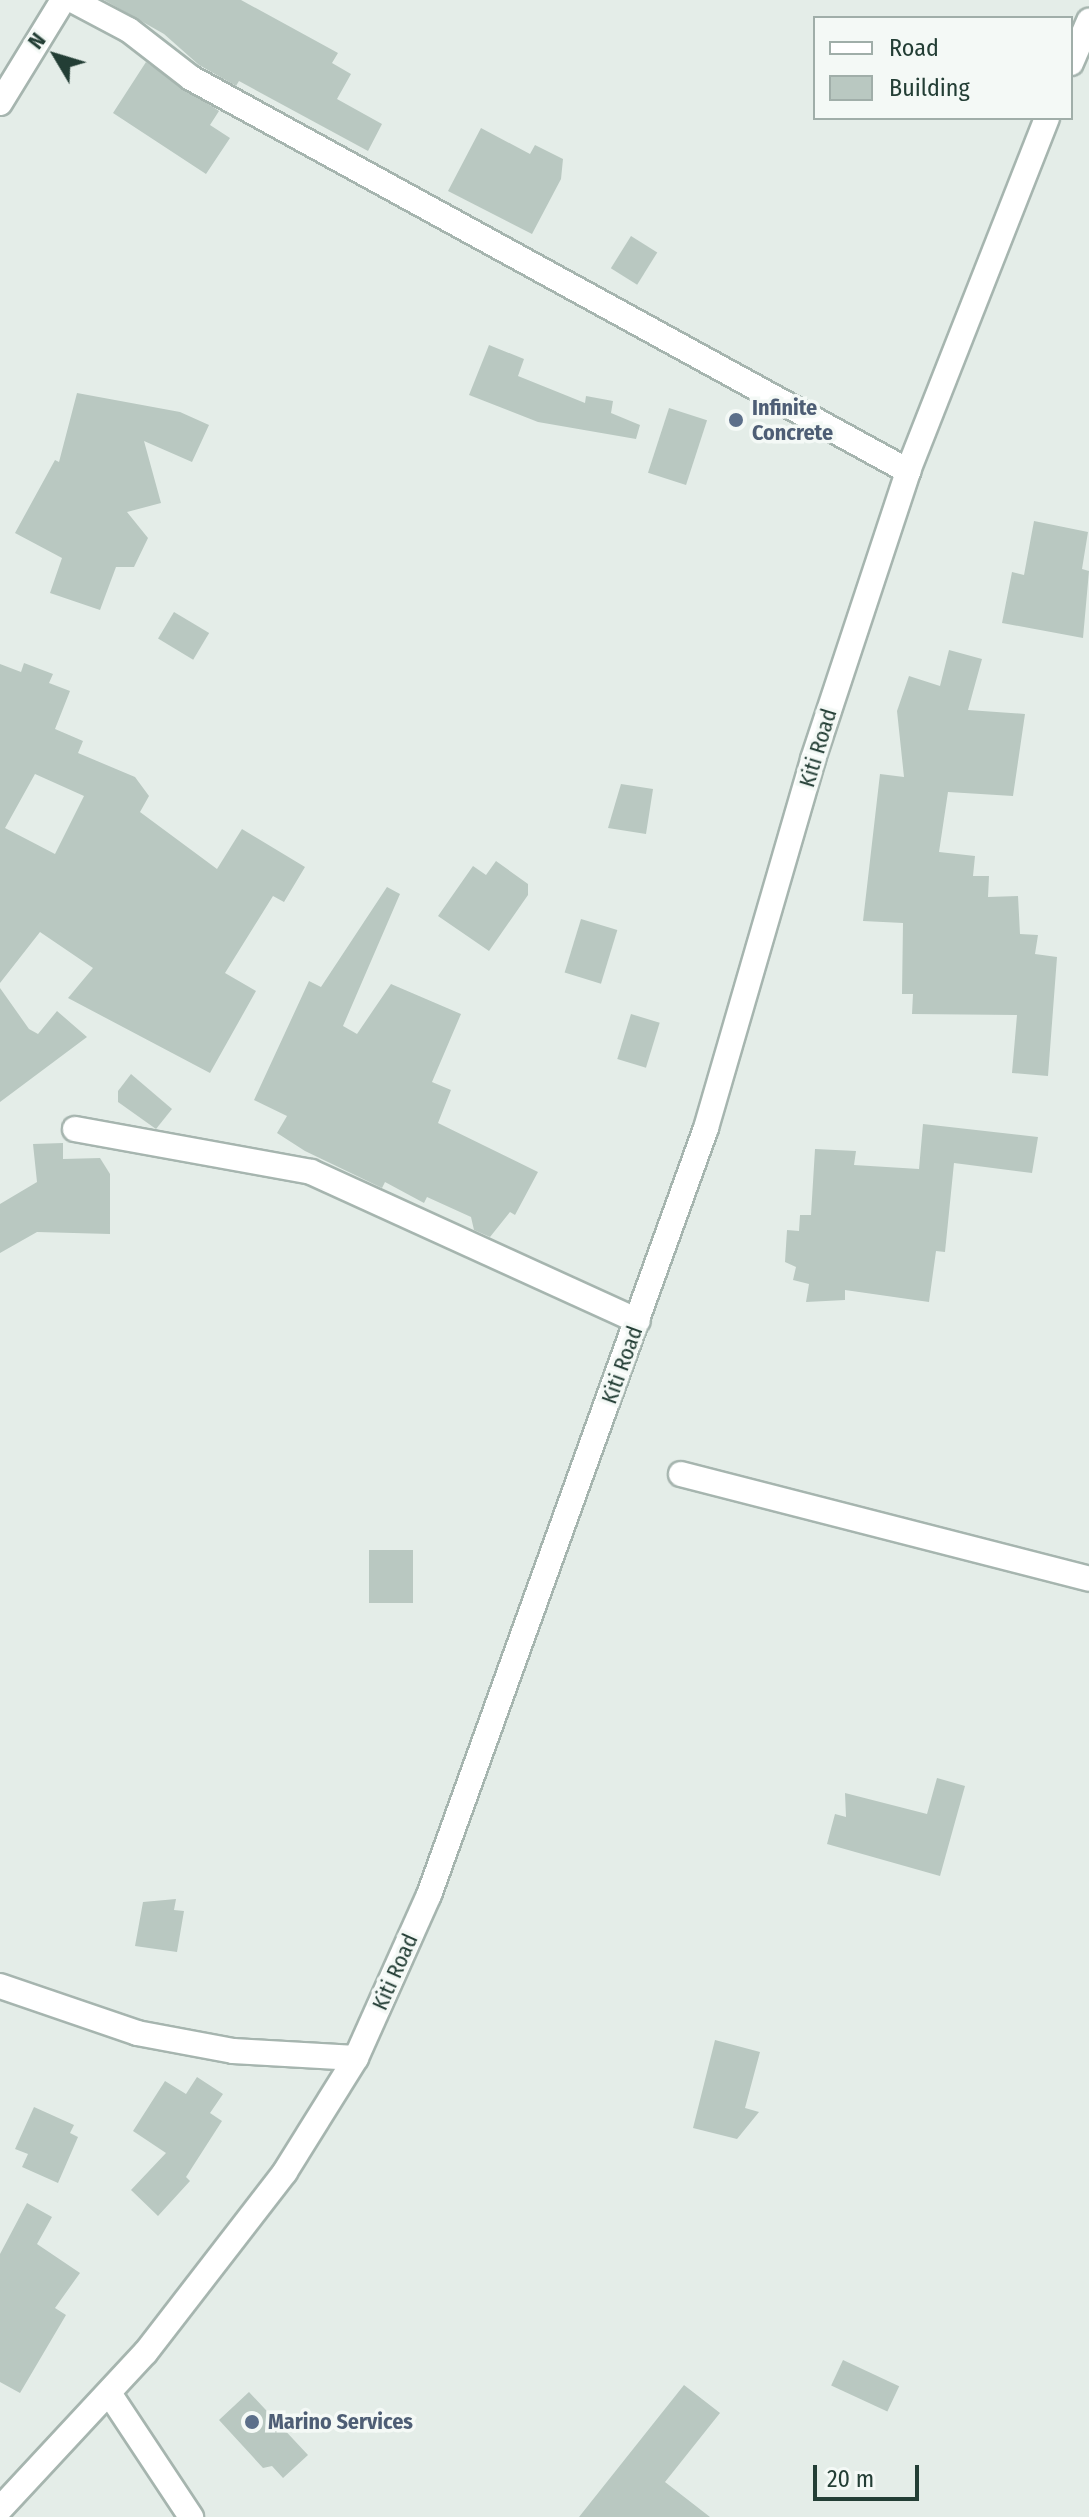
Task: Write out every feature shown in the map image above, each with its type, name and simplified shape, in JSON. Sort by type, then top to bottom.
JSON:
[{"type":"street","points":[[0,103],[63,0]]},
{"type":"street","points":[[72,0],[129,30],[191,78],[908,471]]},
{"type":"street","points":[[1073,58],[1089,21]]},
{"type":"street","name":"Kiti Road","points":[[0,2509],[109,2393],[213,2272],[285,2172],[356,2058],[440,1866],[638,1321],[706,1128],[813,759],[908,471],[1046,120]]},
{"type":"street","points":[[75,1129],[311,1172],[638,1321]]},
{"type":"street","points":[[681,1474],[1089,1579]]},
{"type":"street","points":[[0,1986],[137,2033],[233,2051],[356,2058]]},
{"type":"street","points":[[109,2393],[191,2517]]},
{"type":"building","points":[[104,0],[241,0],[338,53],[332,63],[351,74],[337,99],[382,124],[368,151],[239,81],[236,86],[199,65],[164,34]]},
{"type":"building","points":[[146,62],[219,111],[210,125],[230,138],[206,174],[113,113]]},
{"type":"building","points":[[481,128],[530,154],[535,145],[563,159],[561,179],[532,234],[448,191]]},
{"type":"building","points":[[631,236],[657,252],[637,285],[611,268]]},
{"type":"building","points":[[489,345],[524,359],[518,376],[585,403],[586,396],[613,401],[611,413],[640,425],[636,439],[538,422],[469,395]]},
{"type":"building","points":[[77,393],[180,412],[209,425],[192,462],[144,441],[161,503],[127,512],[148,538],[134,567],[116,567],[100,610],[50,593],[62,558],[15,533],[55,460],[59,462]]},
{"type":"building","points":[[669,408],[707,420],[686,485],[648,473]]},
{"type":"building","points":[[1034,521],[1088,532],[1082,569],[1089,571],[1083,638],[1002,623],[1012,572],[1024,575]]},
{"type":"building","points":[[174,612],[209,633],[193,660],[158,639]]},
{"type":"building","points":[[949,650],[982,659],[968,710],[1025,714],[1013,796],[948,792],[939,852],[975,856],[973,876],[989,876],[988,897],[1018,896],[1020,934],[1038,935],[1035,954],[1057,957],[1048,1076],[1012,1073],[1017,1015],[912,1014],[913,994],[902,994],[903,923],[863,921],[880,774],[904,777],[897,711],[909,676],[940,686]]},
{"type":"building","points":[[24,663],[53,674],[49,683],[70,691],[55,729],[83,741],[78,753],[135,777],[149,796],[140,812],[217,869],[242,829],[305,867],[284,902],[273,896],[225,973],[256,991],[210,1073],[68,998],[93,968],[40,932],[0,983],[0,664],[21,672]],"holes":[[[35,774],[84,796],[55,854],[5,828]]]},
{"type":"building","points":[[621,784],[653,789],[646,834],[608,828]]},
{"type":"building","points":[[496,861],[528,884],[528,895],[489,951],[438,916],[473,866],[486,875]]},
{"type":"building","points":[[387,887],[400,894],[343,1026],[357,1034],[391,984],[461,1014],[432,1082],[451,1090],[438,1123],[538,1172],[515,1215],[510,1212],[490,1237],[474,1230],[471,1217],[427,1197],[424,1203],[385,1182],[382,1188],[305,1151],[277,1133],[287,1116],[254,1100],[309,981],[321,987]]},
{"type":"building","points":[[581,919],[617,930],[601,984],[565,973]]},
{"type":"building","points":[[0,988],[29,1029],[38,1034],[57,1011],[87,1037],[0,1102]]},
{"type":"building","points":[[631,1014],[660,1023],[646,1068],[617,1059]]},
{"type":"building","points":[[131,1074],[172,1109],[156,1129],[118,1102],[118,1091]]},
{"type":"building","points":[[923,1124],[1038,1137],[1032,1173],[954,1163],[945,1252],[936,1251],[929,1302],[845,1290],[845,1300],[806,1302],[809,1284],[793,1280],[796,1267],[785,1262],[787,1230],[799,1231],[800,1215],[811,1215],[815,1149],[856,1151],[854,1165],[919,1169]]},
{"type":"building","points":[[63,1143],[63,1159],[100,1158],[110,1174],[110,1234],[37,1232],[0,1253],[0,1204],[37,1182],[33,1144]]},
{"type":"building","points":[[369,1550],[413,1550],[413,1603],[369,1603]]},
{"type":"building","points":[[937,1778],[965,1786],[940,1876],[827,1844],[835,1814],[846,1817],[845,1793],[927,1814]]},
{"type":"building","points":[[176,1899],[174,1910],[184,1911],[177,1952],[135,1946],[143,1902]]},
{"type":"building","points":[[715,2040],[760,2052],[745,2108],[759,2112],[737,2139],[693,2128]]},
{"type":"building","points":[[197,2077],[223,2094],[210,2113],[222,2121],[186,2177],[190,2181],[158,2216],[131,2190],[166,2153],[133,2131],[165,2081],[186,2094]]},
{"type":"building","points":[[34,2107],[74,2125],[70,2133],[78,2137],[58,2183],[22,2167],[28,2154],[15,2149]]},
{"type":"building","points":[[27,2203],[52,2217],[37,2244],[80,2273],[55,2308],[66,2315],[20,2393],[0,2382],[0,2254]]},
{"type":"building","points":[[843,2360],[899,2386],[887,2412],[831,2385]]},
{"type":"building","points":[[684,2385],[720,2413],[665,2482],[710,2517],[579,2517]]},
{"type":"building","points":[[249,2392],[308,2455],[283,2478],[272,2466],[263,2468],[219,2420]]},
{"type":"place","name":"Infinite Concrete","points":[[736,420]]},
{"type":"place","name":"Marino Services","points":[[252,2422]]}]
